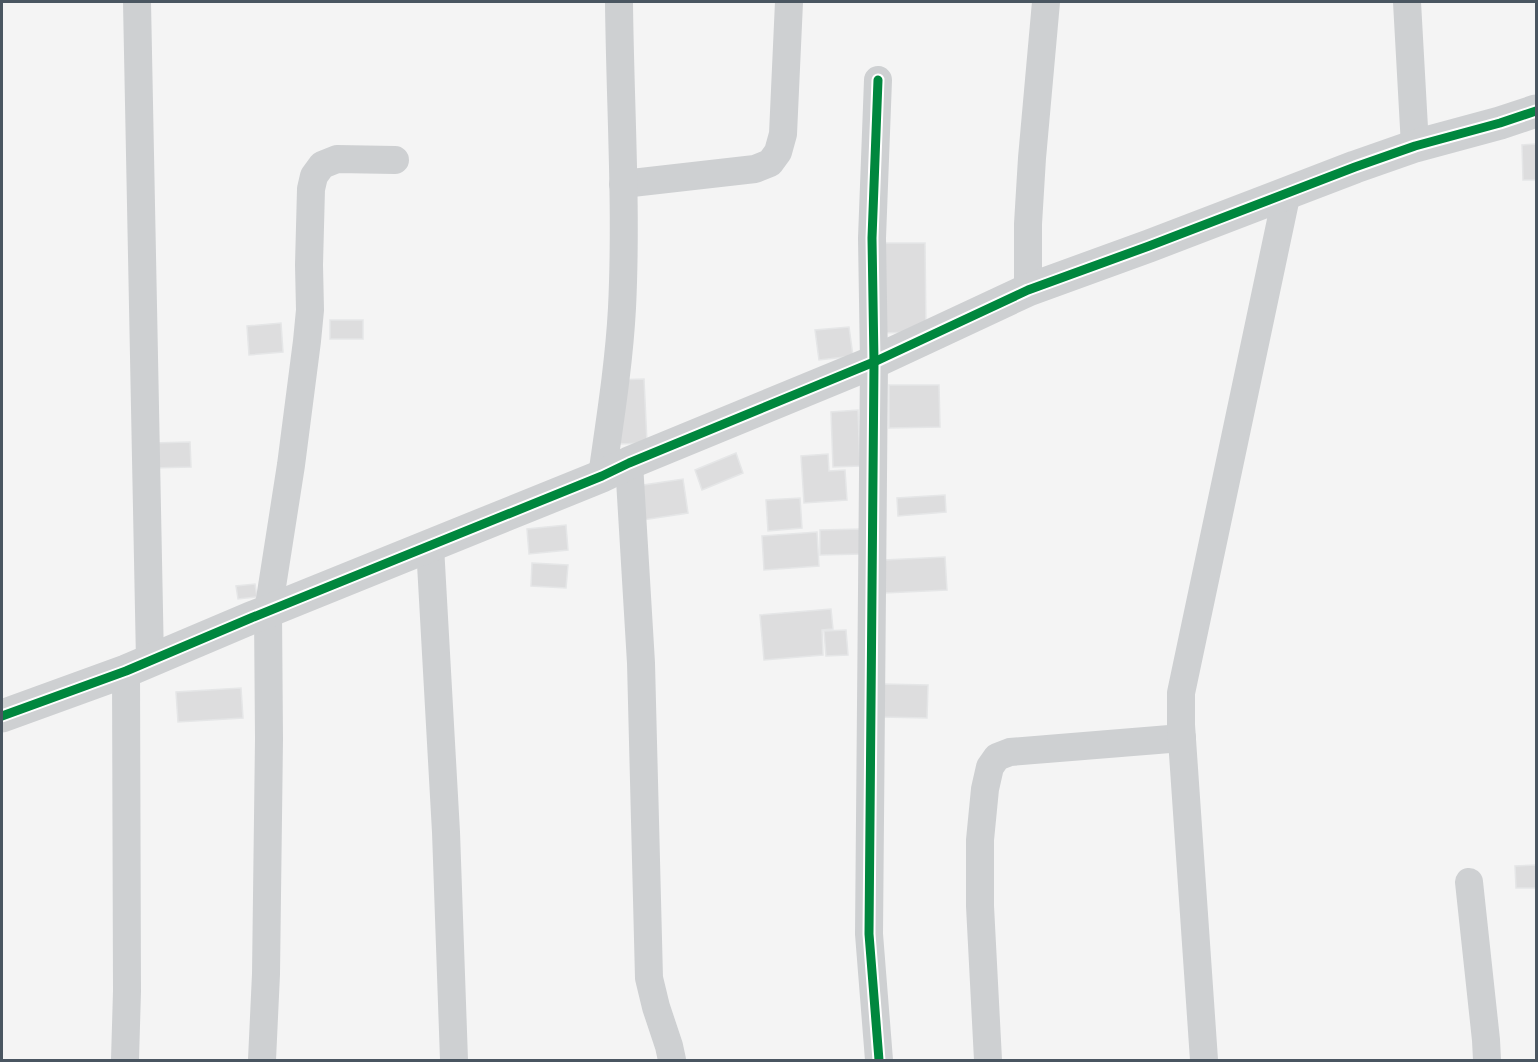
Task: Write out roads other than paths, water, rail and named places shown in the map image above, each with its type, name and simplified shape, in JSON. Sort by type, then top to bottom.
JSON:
[{"type":"street","points":[[125,1060],[138,666],[137,2]]},
{"type":"street","points":[[619,2],[623,273],[616,469],[641,663],[649,978],[672,1060]]},
{"type":"street","points":[[623,184],[755,169],[770,163],[778,152],[783,134],[789,2]]},
{"type":"street","points":[[1028,290],[1031,169],[1046,2]]},
{"type":"street","points":[[1407,2],[1415,146]]},
{"type":"street","points":[[878,80],[872,238],[874,362],[869,934],[879,1060]]},
{"type":"street","points":[[2,716],[138,666],[874,362],[1028,290],[1415,146],[1536,111]]},
{"type":"street","points":[[262,1060],[266,974],[268,612],[291,465],[307,341],[310,310],[311,189],[314,176],[322,165],[337,159],[395,160]]},
{"type":"street","points":[[1204,1060],[1182,738],[1181,693],[1287,192]]},
{"type":"street","points":[[430,546],[446,832],[454,1060]]},
{"type":"street","points":[[988,1060],[980,906],[980,840],[985,789],[990,767],[998,757],[1010,752],[1182,738]]},
{"type":"street","points":[[1469,882],[1487,1060]]}]
